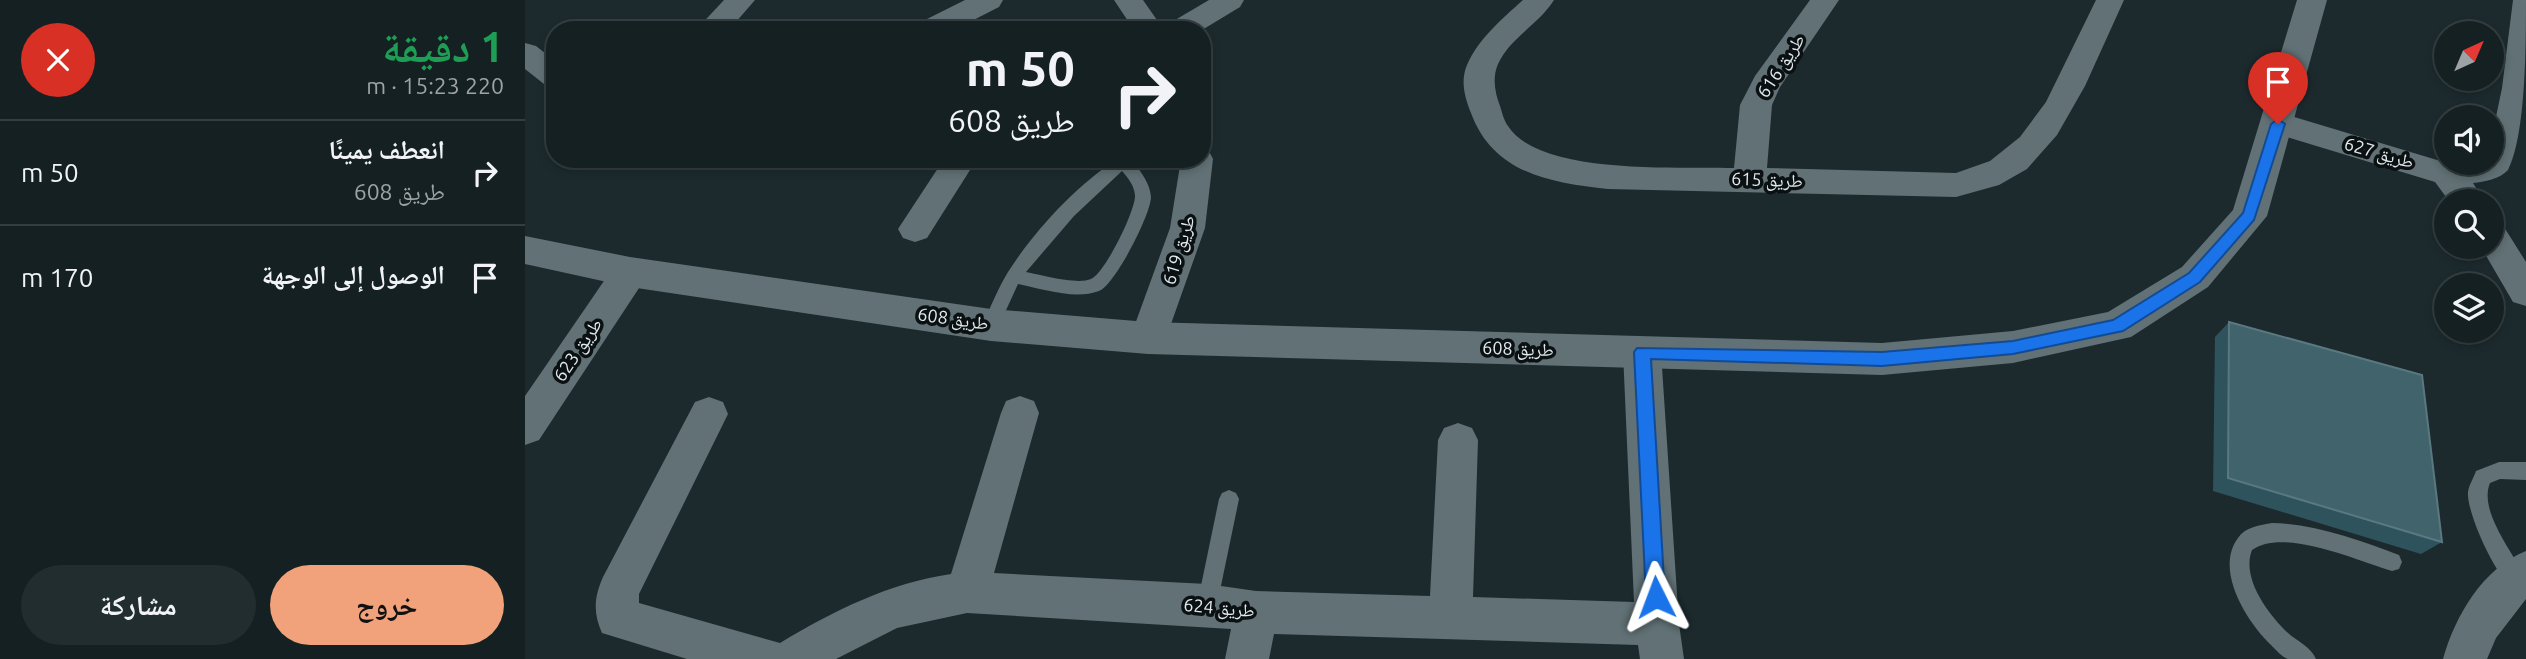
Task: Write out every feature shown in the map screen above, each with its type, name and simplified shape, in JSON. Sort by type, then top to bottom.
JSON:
[{"type":"street","points":[[720,21],[741,0]]},
{"type":"street","points":[[947,21],[989,0]]},
{"type":"street","points":[[1128,0],[1143,21]]},
{"type":"street","points":[[1195,21],[1230,0]]},
{"type":"street","name":"طريق 615","points":[[1540,0],[1489,54],[1479,74],[1480,98],[1494,132],[1531,158],[1569,173],[1608,177],[1956,185],[1984,178],[2014,162],[2048,127],[2110,0]]},
{"type":"street","name":"طريق 616","points":[[1750,179],[1756,105],[1766,84],[1825,0]]},
{"type":"street","name":"طريق 608","points":[[525,250],[630,272],[991,325],[1148,338],[1882,359],[2013,347],[2117,326],[2195,278],[2249,216],[2312,0]]},
{"type":"street","points":[[2504,151],[2523,67],[2526,3]]},
{"type":"street","points":[[525,53],[546,70]]},
{"type":"street","name":"طريق 627","points":[[2278,124],[2434,169]]},
{"type":"street","points":[[915,229],[955,168]]},
{"type":"street","name":"طريق 619","points":[[1148,338],[1183,248],[1198,168]]},
{"type":"street","points":[[2504,256],[2526,292]]},
{"type":"street","name":"طريق 623","points":[[525,428],[630,272]]},
{"type":"street","points":[[1642,352],[1659,642]]},
{"type":"street","points":[[967,592],[1020,413]]},
{"type":"street","points":[[709,414],[618,592],[617,618],[765,659]]},
{"type":"street","points":[[1451,618],[1458,440]]},
{"type":"street","points":[[2465,659],[2468,643],[2521,575]]},
{"type":"street","name":"طريق 624","points":[[795,659],[835,633],[884,609],[928,597],[967,592],[1207,606],[1256,612],[1451,618],[1659,642]]},
{"type":"street","points":[[1247,659],[1256,612]]},
{"type":"lane","points":[[991,325],[1014,277],[1098,181],[1117,168]]},
{"type":"lane","points":[[1014,277],[1088,288],[1104,281],[1145,198],[1143,187],[1131,168]]},
{"type":"lane","points":[[2521,575],[2482,521],[2476,492],[2481,481],[2489,474],[2500,470],[2526,471]]},
{"type":"lane","points":[[1207,606],[1230,499]]},
{"type":"lane","points":[[2305,659],[2278,637],[2252,604],[2239,569],[2242,547],[2250,538],[2274,531],[2392,562]]},
{"type":"building","points":[[2229,322],[2422,375],[2442,542],[2228,478]]},
{"type":"route","points":[[1656,597],[1642,352],[1882,359],[2013,347],[2117,326],[2195,278],[2249,216],[2278,124]]}]
